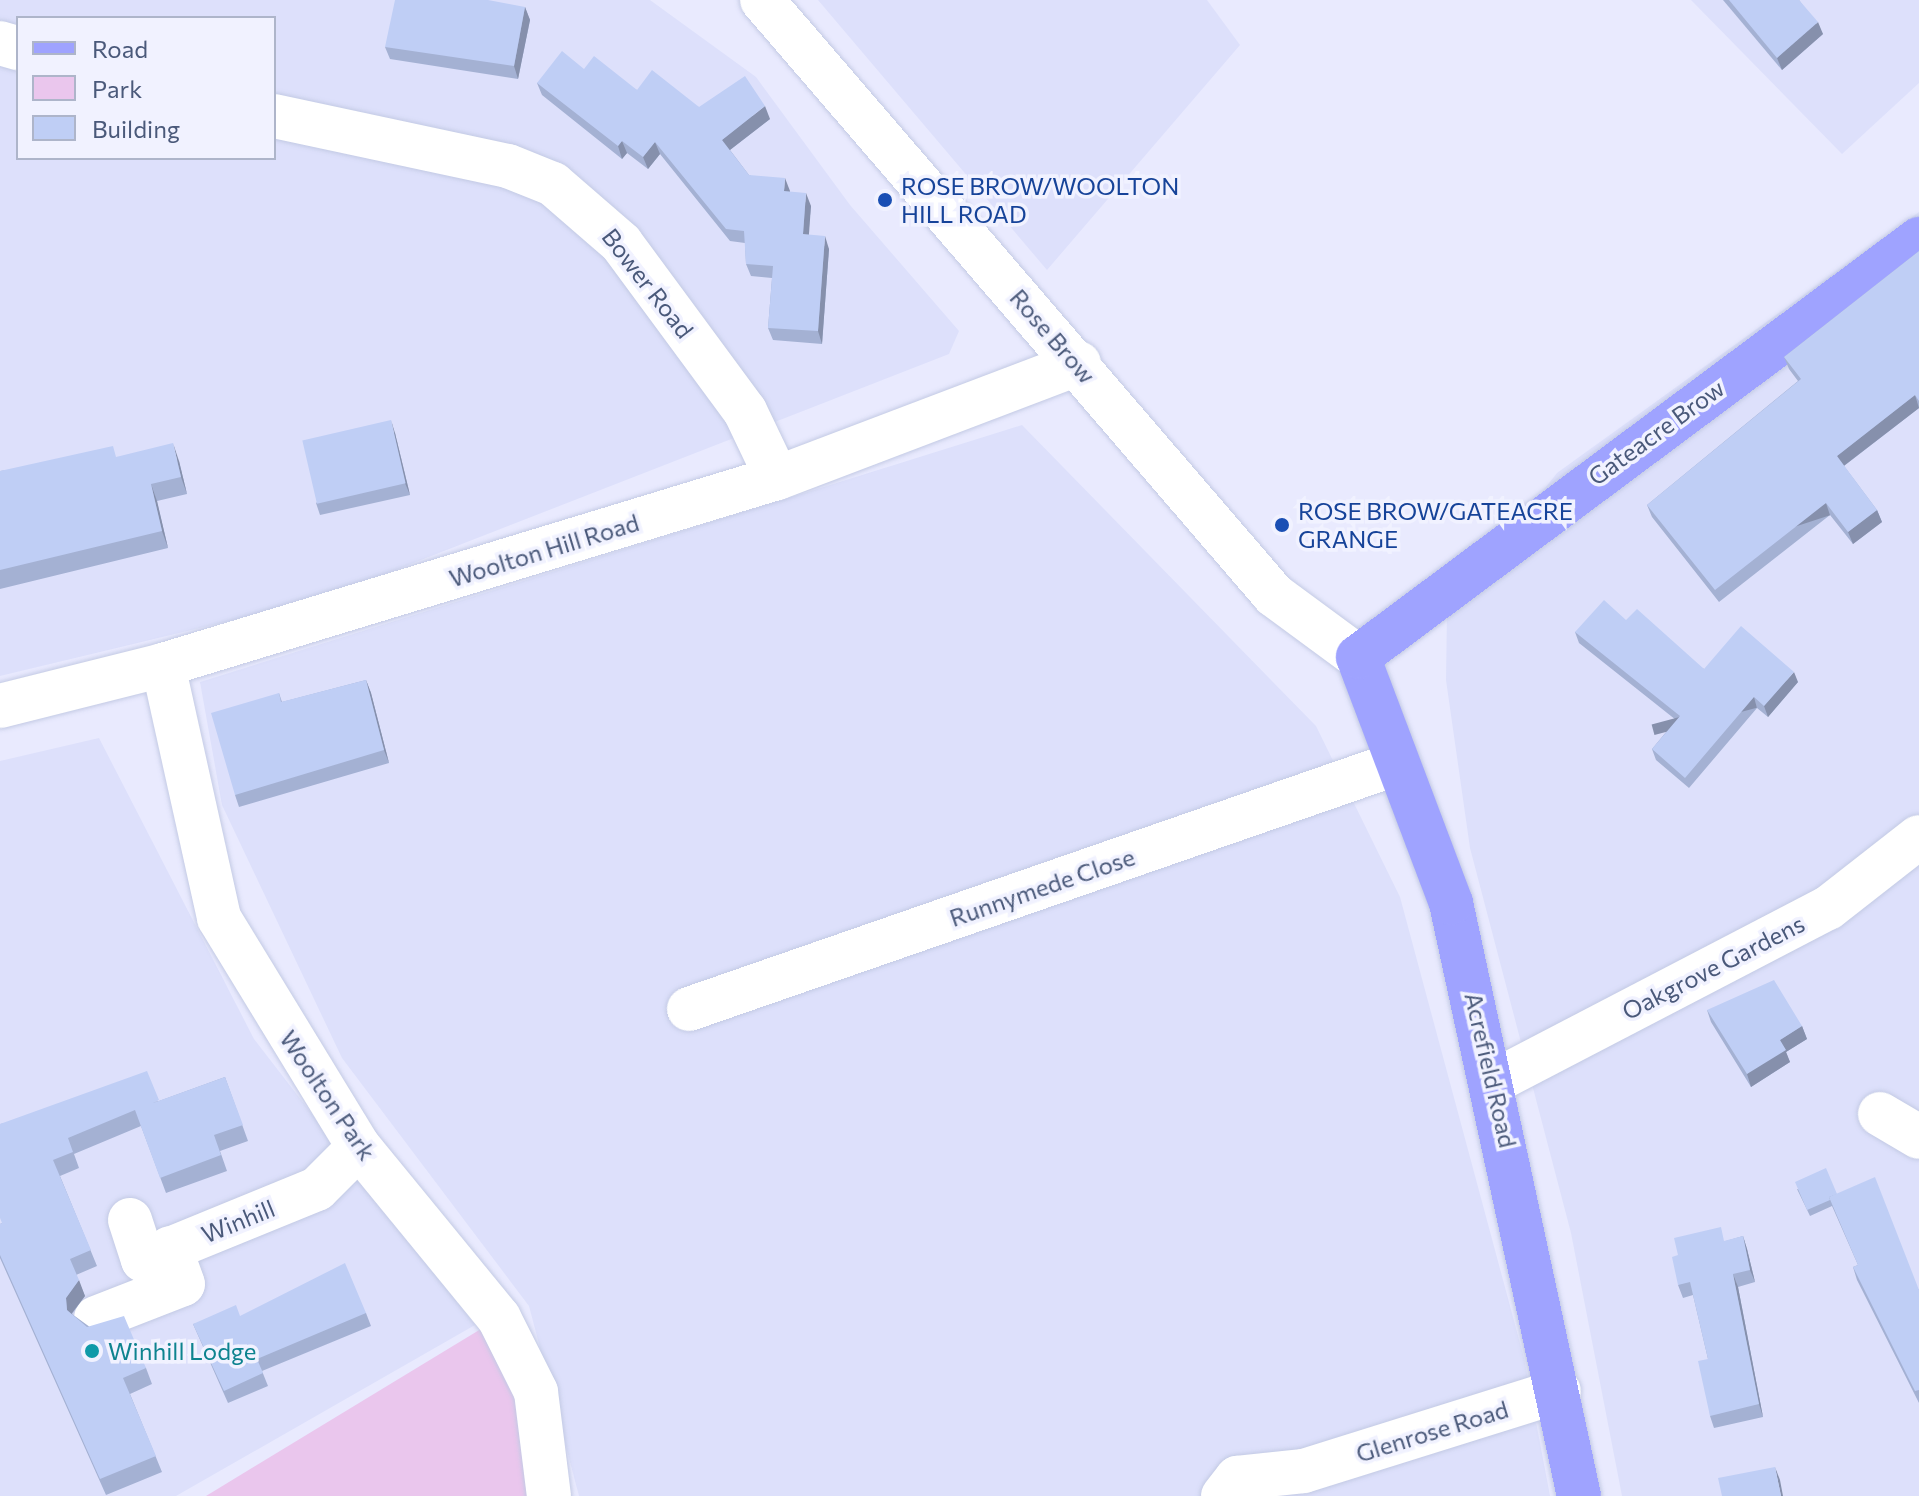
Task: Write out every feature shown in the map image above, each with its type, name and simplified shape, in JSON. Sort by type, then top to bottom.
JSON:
[{"type":"main road","name":"Gateacre Brow","points":[[1358,657],[1919,239]]},
{"type":"main road","name":"Acrefield Road","points":[[1358,657],[1395,764],[1451,903],[1495,1081],[1579,1496]]},
{"type":"street","name":"Rose Brow","points":[[762,0],[1079,363],[1274,595],[1358,657]]},
{"type":"street","name":"Bower Road","points":[[276,116],[508,166],[553,184],[621,243],[745,411],[777,478]]},
{"type":"street","name":"Woolton Hill Road","points":[[0,706],[163,665],[777,478],[1079,363]]},
{"type":"street","name":"Woolton Park","points":[[163,665],[219,918],[359,1147],[499,1318],[536,1392],[549,1496]]},
{"type":"street","name":"Runnymede Close","points":[[689,1009],[1395,764]]},
{"type":"street","name":"Oakgrove Gardens","points":[[1495,1081],[1828,908],[1919,837]]},
{"type":"street","points":[[1880,1114],[1919,1137]]},
{"type":"street","name":"Winhill","points":[[130,1220],[143,1260],[317,1189],[359,1147]]},
{"type":"street","points":[[96,1318],[183,1284],[170,1248]]},
{"type":"street","name":"Glenrose Road","points":[[1223,1496],[1237,1478],[1302,1483],[1559,1391]]},
{"type":"shaded area","points":[[0,0],[650,0],[756,77],[850,205],[959,331],[949,354],[321,599],[0,676]]},
{"type":"shaded area","points":[[818,0],[1207,0],[1240,45],[1047,270]]},
{"type":"shaded area","points":[[1691,0],[1919,0],[1919,83],[1842,154]]},
{"type":"shaded area","points":[[1919,212],[1919,1496],[1622,1496],[1571,1233],[1470,848],[1446,680],[1447,611],[1557,473]]},
{"type":"shaded area","points":[[1022,425],[1316,726],[1400,897],[1524,1358],[1550,1496],[579,1496],[529,1306],[342,1058],[222,805],[200,682]]},
{"type":"shaded area","points":[[99,738],[254,1039],[475,1325],[176,1496],[0,1496],[0,761]]},
{"type":"green space","points":[[499,1318],[549,1496],[206,1496]]},
{"type":"building","points":[[395,0],[488,0],[525,7],[514,66],[385,47]]},
{"type":"building","points":[[1729,0],[1799,0],[1818,22],[1777,58]]},
{"type":"building","points":[[562,51],[584,69],[594,56],[637,90],[652,70],[699,107],[745,76],[765,106],[722,140],[749,175],[785,178],[784,191],[806,193],[803,234],[825,236],[818,331],[768,328],[773,266],[746,264],[744,231],[726,229],[655,142],[643,157],[622,141],[618,146],[537,83]]},
{"type":"building","points":[[1919,251],[1919,401],[1915,395],[1837,456],[1877,510],[1848,532],[1826,503],[1715,590],[1647,505],[1801,379],[1784,357]]},
{"type":"building","points":[[391,420],[406,483],[317,504],[302,440]]},
{"type":"building","points":[[173,443],[181,477],[151,484],[162,531],[0,570],[0,471],[113,446],[116,457]]},
{"type":"building","points":[[1604,600],[1626,620],[1637,609],[1704,669],[1741,626],[1794,672],[1764,706],[1754,697],[1685,778],[1652,749],[1680,716],[1575,632]]},
{"type":"building","points":[[366,680],[384,750],[235,795],[211,713],[279,693],[281,702]]},
{"type":"building","points":[[1774,980],[1802,1026],[1780,1040],[1786,1050],[1747,1074],[1707,1010]]},
{"type":"building","points":[[147,1071],[159,1100],[153,1103],[225,1077],[243,1125],[214,1135],[221,1155],[160,1178],[135,1110],[68,1138],[73,1152],[53,1160],[91,1250],[70,1259],[79,1280],[66,1298],[67,1310],[87,1327],[124,1316],[146,1368],[123,1378],[156,1456],[100,1479],[0,1255],[0,1124]]},
{"type":"building","points":[[1826,1168],[1837,1194],[1807,1210],[1795,1182]]},
{"type":"building","points":[[1875,1177],[1919,1290],[1919,1390],[1915,1391],[1853,1267],[1858,1265],[1829,1197]]},
{"type":"building","points":[[1721,1227],[1724,1241],[1743,1236],[1750,1270],[1733,1274],[1759,1404],[1710,1416],[1698,1361],[1708,1359],[1690,1282],[1678,1285],[1672,1257],[1678,1255],[1674,1238]]},
{"type":"building","points":[[345,1263],[366,1313],[257,1359],[263,1373],[224,1391],[193,1324],[236,1305],[240,1316]]},
{"type":"building","points":[[1775,1467],[1781,1496],[1722,1496],[1718,1478]]},
{"type":"place","name":"ROSE BROW/WOOLTON HILL ROAD","points":[[885,200]]},
{"type":"place","name":"ROSE BROW/GATEACRE GRANGE","points":[[1282,525]]},
{"type":"place","name":"Winhill Lodge","points":[[92,1351]]}]
